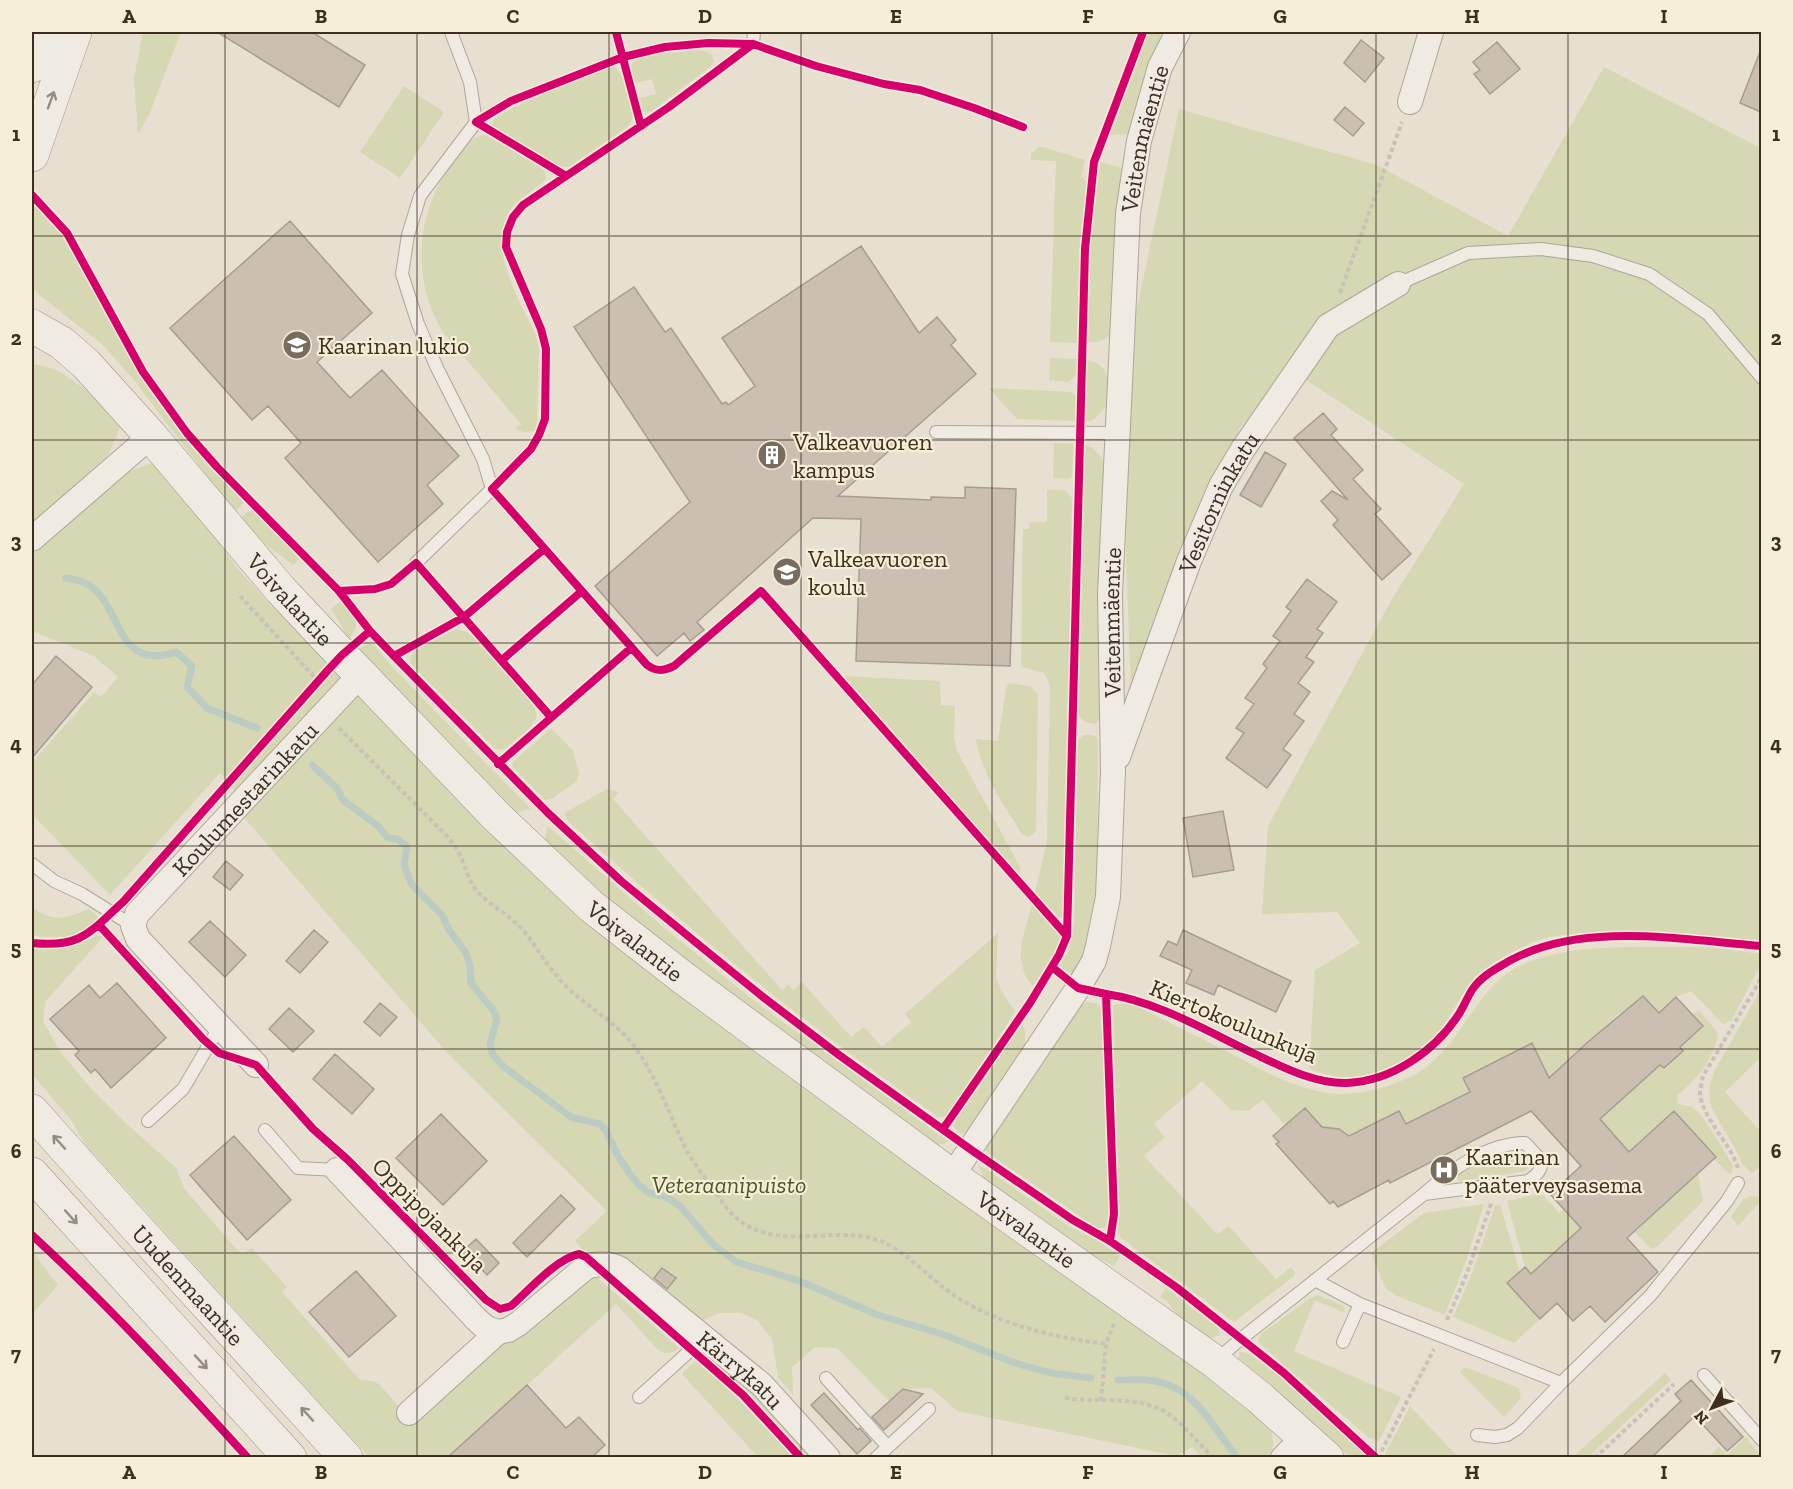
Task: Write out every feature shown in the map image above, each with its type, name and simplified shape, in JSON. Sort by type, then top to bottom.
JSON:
[{"type":"street","points":[[32,66],[45,32]]},
{"type":"street","points":[[32,155],[75,32]]},
{"type":"street","name":"Veitenmäentie","points":[[952,1176],[1094,961],[1107,897],[1113,771],[1110,594],[1128,213],[1137,153],[1160,67],[1178,32]]},
{"type":"street","points":[[1410,102],[1431,32]]},
{"type":"street","name":"Vesitorninkatu","points":[[1113,771],[1189,561],[1221,486],[1243,449],[1328,326],[1398,284]]},
{"type":"street","name":"Voivalantie","points":[[32,326],[62,343],[86,364],[151,436],[280,589],[496,816],[591,906],[682,977],[952,1176],[1215,1362],[1305,1450]]},
{"type":"street","points":[[32,539],[151,436]]},
{"type":"street","name":"Koulumestarinkatu","points":[[133,926],[137,914],[325,713],[351,665]]},
{"type":"street","points":[[133,926],[138,939],[256,1065]]},
{"type":"street","name":"Uudenmaantie","points":[[32,1111],[346,1458]]},
{"type":"street","points":[[337,1170],[476,1319],[486,1328],[498,1332]]},
{"type":"street","name":"Uudenmaantie","points":[[32,1174],[290,1458]]},
{"type":"street","name":"Kärrykatu","points":[[409,1413],[498,1332],[508,1330],[518,1324],[586,1267],[609,1263],[620,1269],[762,1385],[828,1458]]},
{"type":"lane","points":[[416,563],[492,489],[483,459],[437,368],[418,324],[402,274],[408,235],[420,196],[476,122],[470,82],[451,32]]},
{"type":"lane","points":[[1398,284],[1468,253],[1541,249],[1593,256],[1649,274],[1708,314],[1761,378]]},
{"type":"lane","points":[[936,432],[1118,433]]},
{"type":"lane","points":[[32,864],[54,881],[82,894],[133,926]]},
{"type":"lane","points":[[148,1121],[183,1089],[220,1026]]},
{"type":"lane","points":[[266,1130],[298,1168],[337,1170]]},
{"type":"lane","points":[[1215,1362],[1461,1164],[1506,1144],[1525,1143],[1542,1161],[1537,1175],[1528,1181],[1424,1194]]},
{"type":"lane","points":[[1477,1435],[1495,1437],[1507,1435],[1518,1428],[1650,1296],[1727,1201],[1738,1183]]},
{"type":"lane","points":[[1316,1280],[1360,1304],[1561,1383]]},
{"type":"lane","points":[[1343,1342],[1360,1304]]},
{"type":"lane","points":[[639,1397],[704,1338]]},
{"type":"lane","points":[[1704,1376],[1761,1440]]},
{"type":"lane","points":[[826,1378],[888,1447]]},
{"type":"lane","points":[[876,1458],[929,1409]]},
{"type":"path","points":[[1328,326],[1410,102]]},
{"type":"path","points":[[240,596],[318,681]]},
{"type":"path","points":[[351,665],[318,681],[306,695],[447,836],[460,855],[477,892],[521,929],[560,981],[573,994],[614,1025],[635,1047],[656,1082],[687,1151],[723,1203],[741,1222],[754,1229],[775,1234],[850,1236],[878,1240],[899,1251],[948,1290],[980,1310],[1053,1335],[1106,1344]]},
{"type":"path","points":[[1738,1183],[1739,1173],[1735,1160],[1706,1112],[1700,1094],[1703,1076],[1761,977]]},
{"type":"path","points":[[1101,1401],[1106,1344],[1111,1328],[1129,1302]]},
{"type":"path","points":[[1595,1458],[1674,1384]]},
{"type":"path","points":[[1065,1398],[1142,1402],[1156,1407],[1180,1424],[1214,1458]]},
{"type":"path","points":[[1367,1450],[1376,1458]]},
{"type":"green space","points":[[143,32],[181,32],[149,115],[138,134],[134,78]]},
{"type":"green space","points":[[1148,32],[1166,32],[1139,93],[1129,134],[1110,135]]},
{"type":"green space","points":[[702,50],[711,54],[714,61],[710,67],[649,113],[645,113],[639,98],[656,94],[652,79],[635,83],[632,63],[638,59],[655,55]]},
{"type":"green space","points":[[613,66],[621,74],[627,90],[632,106],[632,120],[627,127],[570,166],[554,166],[495,131],[492,126],[493,120],[514,107]]},
{"type":"green space","points":[[1604,67],[1761,148],[1761,941],[1702,935],[1642,933],[1570,934],[1539,940],[1505,956],[1476,977],[1437,1033],[1415,1053],[1384,1069],[1363,1076],[1343,1077],[1325,1074],[1309,1068],[1315,970],[1360,943],[1337,912],[1262,914],[1268,826],[1392,599],[1464,484],[1291,370],[1239,429],[1205,502],[1131,696],[1125,524],[1136,313],[1179,109],[1377,165],[1508,236]]},
{"type":"green space","points":[[404,86],[444,112],[400,178],[360,152]]},
{"type":"green space","points":[[486,135],[545,172],[546,179],[511,209],[504,224],[502,240],[507,273],[536,335],[539,349],[537,424],[534,431],[523,432],[516,428],[521,424],[443,332],[432,311],[425,289],[422,244],[425,222],[432,200],[442,179],[465,147],[472,140]]},
{"type":"green space","points":[[1038,147],[1085,160],[1081,176],[1087,181],[1079,263],[1077,343],[1050,342],[1056,161],[1031,160],[1031,154]]},
{"type":"green space","points":[[1100,162],[1123,168],[1111,336],[1098,342],[1085,342],[1088,258]]},
{"type":"green space","points":[[32,203],[56,224],[71,245],[121,342],[150,387],[208,463],[244,503],[236,510],[232,509],[134,380],[103,345],[38,294],[32,286]]},
{"type":"green space","points":[[1050,358],[1077,359],[1076,376],[1068,382],[1049,380]]},
{"type":"green space","points":[[1087,360],[1096,363],[1105,371],[1108,377],[1108,390],[1107,406],[1093,420],[1085,422]]},
{"type":"green space","points":[[32,364],[45,366],[70,378],[92,396],[120,428],[108,455],[32,524]]},
{"type":"green space","points":[[989,388],[1071,392],[1076,396],[1075,421],[1017,419]]},
{"type":"green space","points":[[1054,443],[1073,444],[1072,477],[1068,479],[1053,478]]},
{"type":"green space","points":[[1084,444],[1097,452],[1105,466],[1101,678],[1099,720],[1095,724],[1085,722],[1078,715]]},
{"type":"green space","name":"Veteraanipuisto","points":[[152,463],[197,510],[233,563],[272,607],[311,635],[438,772],[1098,1292],[1267,1422],[1273,1440],[1269,1457],[1201,1457],[1192,1447],[1177,1456],[957,1411],[931,1388],[903,1389],[889,1401],[837,1348],[815,1347],[792,1367],[793,1395],[778,1377],[772,1339],[758,1321],[741,1313],[719,1313],[699,1322],[589,1256],[575,1241],[607,1211],[449,1055],[246,820],[237,794],[220,773],[110,895],[32,814],[32,763],[94,692],[101,697],[118,677],[94,656],[32,631],[32,555],[102,487],[120,475]]},
{"type":"green space","points":[[1047,490],[1065,491],[1072,499],[1065,914],[1061,917],[1057,916],[1035,892],[1047,841],[1050,686],[1044,673],[1021,667],[1023,529],[1029,529],[1030,522],[1047,522]]},
{"type":"green space","points":[[249,511],[253,511],[302,557],[293,565],[256,536],[242,517]]},
{"type":"green space","points":[[341,601],[356,623],[349,638],[331,609]]},
{"type":"green space","points":[[456,629],[469,633],[532,703],[535,710],[536,717],[531,726],[502,750],[494,748],[410,663],[414,651]]},
{"type":"green space","points":[[373,644],[397,672],[531,809],[518,812],[509,811],[358,649]]},
{"type":"green space","points":[[843,676],[940,681],[941,705],[955,706],[954,737],[957,751],[1020,867],[1020,876]]},
{"type":"green space","points":[[1009,683],[1030,686],[1038,694],[1036,831],[1027,837],[1022,834],[994,789],[983,764],[976,739],[998,741],[1006,689]]},
{"type":"green space","points":[[551,728],[573,750],[579,774],[576,782],[551,799],[545,800],[512,766],[513,762]]},
{"type":"green space","points":[[1083,735],[1093,735],[1098,738],[1097,902],[1086,951],[1072,974],[1059,967],[1068,952],[1074,920],[1078,740]]},
{"type":"green space","points":[[607,789],[619,792],[613,799],[782,990],[788,985],[794,990],[802,982],[851,1037],[864,1027],[882,1047],[911,1022],[905,1014],[998,933],[996,977],[1001,990],[1015,1012],[946,1117],[938,1117],[795,1012],[702,938],[568,821],[565,816],[566,812]]},
{"type":"green space","points":[[548,826],[663,927],[761,1006],[949,1142],[934,1146],[700,980],[545,844]]},
{"type":"green space","points":[[1032,905],[1061,937],[1060,944],[1033,986],[1026,977],[1021,957],[1023,937]]},
{"type":"green space","points":[[32,907],[47,915],[60,918],[89,909],[98,917],[87,931],[78,935],[49,937],[32,935]]},
{"type":"green space","points":[[97,935],[103,937],[45,1002],[43,1021],[59,1050],[89,1086],[176,1168],[184,1188],[237,1250],[242,1254],[252,1248],[287,1287],[282,1292],[360,1380],[379,1384],[406,1415],[531,1326],[585,1281],[595,1276],[679,1348],[669,1353],[658,1350],[616,1304],[456,1450],[462,1457],[369,1457],[85,1144],[71,1120],[32,1074],[32,947],[74,945]]},
{"type":"green space","points":[[1709,947],[1761,954],[1761,964],[1731,1021],[1723,1024],[1691,991],[1676,997],[1659,1013],[1621,1016],[1619,1013],[1591,1044],[1588,1042],[1579,1050],[1581,1052],[1563,1065],[1552,1080],[1544,1071],[1531,1043],[1463,1078],[1470,1092],[1406,1124],[1398,1111],[1356,1132],[1352,1139],[1339,1129],[1322,1127],[1305,1108],[1285,1125],[1263,1100],[1247,1111],[1231,1110],[1202,1081],[1154,1124],[1165,1137],[1144,1156],[1217,1234],[1229,1226],[1276,1279],[1291,1267],[1295,1272],[1294,1276],[1234,1322],[1118,1234],[1113,1005],[1130,1003],[1270,1074],[1297,1085],[1324,1092],[1349,1094],[1397,1083],[1428,1066],[1450,1043],[1495,984],[1516,968],[1536,959],[1559,953],[1610,948]]},
{"type":"green space","points":[[1761,989],[1761,1057],[1725,1092],[1761,1132],[1761,1167],[1752,1173],[1743,1165],[1711,1106],[1709,1088],[1714,1072]]},
{"type":"green space","points":[[1087,1002],[1098,1004],[1105,1015],[1111,1211],[1104,1228],[1097,1228],[988,1153],[985,1148],[1079,1006]]},
{"type":"green space","points":[[1699,1010],[1718,1033],[1713,1050],[1704,1067],[1677,1095],[1678,1104],[1692,1107],[1702,1116],[1733,1167],[1731,1174],[1714,1159],[1716,1157],[1674,1111],[1629,1152],[1600,1119],[1660,1065],[1665,1069],[1671,1063],[1667,1059],[1683,1051],[1680,1047],[1703,1027],[1692,1015]]},
{"type":"green space","points":[[1021,1022],[1025,1030],[1025,1045],[967,1132],[961,1134],[953,1126],[955,1121]]},
{"type":"green space","points":[[1506,1153],[1525,1158],[1530,1163],[1526,1171],[1457,1180],[1457,1174],[1460,1172]]},
{"type":"green space","points":[[979,1167],[985,1168],[1070,1227],[1095,1239],[1120,1256],[1114,1266],[1068,1244],[984,1180]]},
{"type":"green space","points":[[1698,1174],[1703,1201],[1657,1247],[1651,1249],[1635,1232]]},
{"type":"green space","points":[[1537,1194],[1544,1196],[1559,1213],[1564,1209],[1581,1228],[1531,1274],[1525,1267],[1507,1201]]},
{"type":"green space","points":[[1750,1196],[1761,1197],[1761,1201],[1738,1226],[1731,1217],[1743,1200]]},
{"type":"green space","points":[[1484,1204],[1466,1261],[1445,1315],[1397,1296],[1386,1289],[1371,1253],[1424,1213]]},
{"type":"green space","points":[[1500,1204],[1520,1272],[1507,1284],[1540,1319],[1514,1343],[1453,1317],[1471,1276],[1495,1206]]},
{"type":"green space","points":[[32,1251],[58,1285],[32,1314]]},
{"type":"green space","points":[[1166,1288],[1218,1328],[1220,1335],[1210,1338],[1180,1319],[1167,1301],[1160,1297]]},
{"type":"green space","points":[[1318,1295],[1344,1306],[1345,1310],[1343,1312],[1315,1300],[1294,1351],[1401,1397],[1379,1441],[1368,1437],[1258,1340],[1261,1334]]},
{"type":"green space","points":[[1240,1352],[1248,1353],[1279,1376],[1368,1457],[1350,1457],[1238,1361]]},
{"type":"green space","points":[[706,1356],[767,1405],[817,1457],[804,1457],[757,1404]]},
{"type":"green space","points":[[696,1361],[732,1393],[793,1457],[758,1457],[682,1374]]},
{"type":"green space","points":[[1463,1368],[1519,1388],[1521,1398],[1504,1417],[1460,1372]]},
{"type":"green space","points":[[1665,1373],[1671,1380],[1588,1457],[1573,1457]]},
{"type":"green space","points":[[1410,1406],[1458,1457],[1388,1458],[1385,1454]]},
{"type":"green space","points":[[1746,1437],[1761,1457],[1708,1457],[1719,1447],[1727,1455]]},
{"type":"building","points":[[217,32],[312,32],[365,65],[339,107]]},
{"type":"building","points":[[1361,40],[1384,58],[1365,82],[1344,63]]},
{"type":"building","points":[[1497,42],[1520,69],[1490,94],[1474,74],[1480,70],[1473,62]]},
{"type":"building","points":[[1761,52],[1761,112],[1740,103]]},
{"type":"building","points":[[1345,107],[1364,123],[1353,136],[1334,120]]},
{"type":"building","points":[[290,221],[372,313],[317,362],[350,398],[382,370],[459,456],[427,485],[443,504],[378,562],[285,458],[301,443],[268,406],[252,420],[170,328]]},
{"type":"building","name":"Valkeavuoren kampus","points":[[861,246],[919,333],[937,317],[956,340],[951,345],[976,374],[838,496],[931,500],[931,497],[965,498],[965,487],[1016,489],[1010,666],[856,661],[861,519],[813,518],[697,622],[704,630],[690,641],[684,633],[657,656],[595,586],[690,502],[574,327],[634,287],[665,332],[671,328],[722,404],[726,402],[728,405],[755,386],[722,338]]},
{"type":"building","points":[[1323,413],[1337,429],[1331,435],[1363,470],[1353,479],[1381,509],[1375,514],[1411,554],[1382,580],[1333,525],[1338,520],[1321,501],[1332,491],[1348,500],[1294,438]]},
{"type":"building","points":[[1265,452],[1286,464],[1261,507],[1240,495]]},
{"type":"building","points":[[1307,579],[1337,602],[1317,629],[1323,633],[1306,657],[1314,662],[1298,683],[1310,692],[1294,714],[1304,721],[1283,749],[1291,755],[1267,788],[1226,758],[1244,733],[1236,728],[1254,704],[1245,698],[1267,668],[1263,664],[1280,641],[1273,636],[1291,611],[1286,607]]},
{"type":"building","points":[[56,656],[92,687],[32,758],[32,685]]},
{"type":"building","points":[[1223,811],[1234,870],[1193,877],[1183,818]]},
{"type":"building","points":[[226,861],[243,875],[230,890],[213,877]]},
{"type":"building","points":[[210,921],[246,955],[225,977],[189,942]]},
{"type":"building","points":[[314,930],[328,942],[300,973],[286,961]]},
{"type":"building","points":[[1183,930],[1291,981],[1276,1012],[1218,985],[1214,995],[1186,983],[1192,970],[1160,956],[1168,941],[1177,945]]},
{"type":"building","points":[[117,983],[166,1038],[111,1088],[95,1069],[91,1073],[75,1055],[79,1051],[50,1019],[89,985],[100,998]]},
{"type":"building","points":[[1643,996],[1659,1013],[1676,997],[1703,1026],[1680,1047],[1683,1051],[1664,1068],[1660,1065],[1600,1119],[1629,1152],[1674,1111],[1716,1157],[1627,1238],[1658,1272],[1605,1322],[1590,1306],[1573,1321],[1557,1303],[1540,1319],[1507,1283],[1525,1267],[1531,1274],[1581,1228],[1550,1194],[1581,1166],[1531,1111],[1338,1207],[1333,1201],[1330,1204],[1276,1144],[1279,1142],[1273,1136],[1305,1108],[1322,1127],[1339,1129],[1349,1136],[1399,1111],[1406,1124],[1470,1092],[1463,1078],[1532,1043],[1549,1078]]},
{"type":"building","points":[[380,1003],[397,1017],[380,1036],[364,1022]]},
{"type":"building","points":[[289,1008],[314,1031],[293,1052],[269,1029]]},
{"type":"building","points":[[335,1054],[374,1089],[352,1114],[313,1079]]},
{"type":"building","points":[[441,1114],[487,1161],[443,1205],[396,1158]]},
{"type":"building","points":[[234,1136],[291,1200],[247,1240],[190,1175]]},
{"type":"building","points":[[561,1195],[575,1209],[527,1257],[513,1243]]},
{"type":"building","points":[[476,1239],[499,1263],[487,1275],[464,1250]]},
{"type":"building","points":[[662,1268],[676,1278],[667,1289],[654,1278]]},
{"type":"building","points":[[356,1271],[396,1316],[349,1357],[309,1312]]},
{"type":"building","points":[[1691,1380],[1743,1437],[1727,1451],[1695,1416],[1651,1458],[1621,1458],[1681,1401],[1675,1394]]},
{"type":"building","points":[[527,1385],[566,1428],[579,1417],[605,1445],[591,1458],[447,1458]]},
{"type":"building","points":[[903,1389],[923,1394],[884,1430],[872,1417]]},
{"type":"building","points":[[824,1393],[871,1441],[857,1454],[811,1405]]},
{"type":"waterway","points":[[66,578],[89,585],[100,595],[122,634],[141,653],[156,656],[176,652],[192,666],[187,687],[207,708],[257,728]]},
{"type":"waterway","points":[[312,765],[337,788],[343,800],[378,826],[388,838],[397,839],[407,846],[404,866],[412,885],[442,915],[449,930],[466,953],[470,965],[471,983],[493,1010],[497,1019],[490,1044],[493,1055],[504,1067],[571,1117],[600,1124],[618,1156],[638,1184],[649,1193],[664,1196],[679,1205],[713,1244],[736,1262],[797,1280],[878,1315],[942,1334],[1015,1363],[1051,1373],[1091,1378]]},
{"type":"waterway","points":[[1118,1380],[1147,1380],[1177,1389],[1200,1408],[1237,1458]]},
{"type":"cycle path","points":[[616,32],[641,126]]},
{"type":"cycle path","points":[[943,1129],[1030,1003],[1059,955],[1067,936],[1085,249],[1094,162],[1143,32]]},
{"type":"cycle path","points":[[566,176],[476,122],[511,101],[623,57],[665,47],[708,43],[753,44],[816,66],[884,84],[920,90],[1023,127]]},
{"type":"cycle path","points":[[753,44],[669,107],[523,205],[513,217],[507,232],[506,247],[541,329],[546,349],[545,419],[531,449],[492,489],[647,665],[654,669],[663,670],[674,666],[761,591],[1067,936]]},
{"type":"cycle path","points":[[32,195],[67,233],[143,372],[187,433],[217,467],[339,591],[370,631],[548,813],[621,881],[763,997],[970,1149],[1176,1287],[1284,1373],[1376,1458]]},
{"type":"cycle path","points":[[394,656],[464,617],[544,549]]},
{"type":"cycle path","points":[[339,591],[375,589],[391,584],[416,563],[550,716]]},
{"type":"cycle path","points":[[502,660],[582,591]]},
{"type":"cycle path","points":[[32,943],[63,943],[84,936],[124,901],[328,670],[370,631]]},
{"type":"cycle path","points":[[498,764],[631,648]]},
{"type":"cycle path","name":"Oppipojankuja","points":[[100,926],[203,1039],[219,1053],[256,1065],[313,1129],[348,1160],[486,1300],[500,1309],[511,1306],[561,1262],[579,1254],[586,1257],[743,1395],[801,1458]]},
{"type":"cycle path","name":"Kiertokoulunkuja","points":[[1106,994],[1165,1011],[1300,1074],[1324,1081],[1347,1083],[1380,1077],[1411,1062],[1425,1052],[1449,1028],[1480,981],[1511,960],[1540,948],[1570,941],[1634,936],[1762,946]]},
{"type":"cycle path","points":[[1052,967],[1078,988],[1106,994],[1114,1214],[1110,1241]]},
{"type":"cycle path","points":[[32,1235],[115,1316],[248,1458]]},
{"type":"place","name":"Kaarinan lukio","points":[[297,345]]},
{"type":"place","name":"Valkeavuoren kampus","points":[[772,455]]},
{"type":"place","name":"Valkeavuoren koulu","points":[[787,572]]},
{"type":"place","name":"Kaarinan pääterveysasema","points":[[1444,1170]]}]
